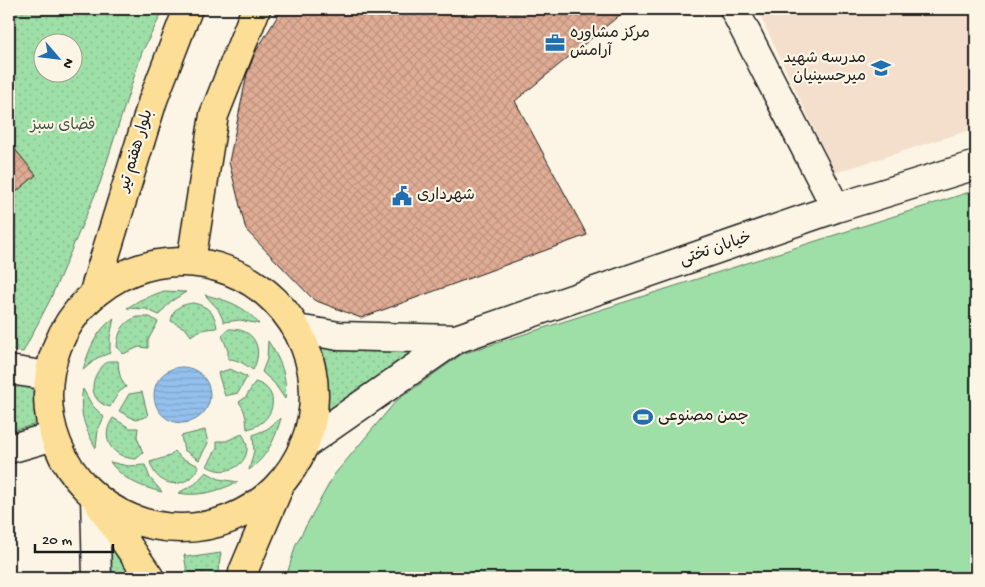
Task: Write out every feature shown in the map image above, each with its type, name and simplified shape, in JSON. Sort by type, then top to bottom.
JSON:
[{"type":"main road","name":"بلوار هفتم تیر","points":[[93,295],[153,100],[188,9]]},
{"type":"main road","points":[[191,262],[214,114],[256,9]]},
{"type":"main road","points":[[95,497],[130,518],[169,528],[210,525],[248,510],[280,484],[294,466],[304,445],[314,406],[312,366],[297,329],[280,305],[262,288],[242,275],[219,266],[191,262],[156,264],[122,275],[93,295],[72,318],[57,346],[49,376],[48,400],[54,436],[60,451],[75,476],[95,497],[150,578]]},
{"type":"main road","points":[[243,578],[280,484]]},
{"type":"street","points":[[734,9],[836,208]]},
{"type":"street","name":"خیابان تختی","points":[[456,339],[836,208],[976,164]]},
{"type":"street","points":[[297,329],[339,336],[456,339]]},
{"type":"street","points":[[304,445],[456,339]]},
{"type":"street","points":[[9,370],[49,376]]},
{"type":"street","points":[[9,449],[54,436]]},
{"type":"street","points":[[95,497],[97,578]]},
{"type":"shaded area","name":"مدرسه شهید میرحسینیان","points":[[757,9],[976,9],[976,128],[835,173]]},
{"type":"green space","name":"فضای سبز","points":[[9,9],[164,9],[142,52],[100,183],[50,300],[23,352],[9,350]]},
{"type":"green space","points":[[976,190],[976,578],[286,578],[296,544],[334,475],[396,401],[462,354]]},
{"type":"green space","points":[[164,291],[186,292],[170,302],[159,315],[146,309],[127,308],[140,300]]},
{"type":"green space","points":[[205,295],[221,299],[242,308],[259,324],[240,320],[224,322],[218,309]]},
{"type":"green space","points":[[193,303],[203,306],[210,311],[215,318],[217,328],[206,329],[191,336],[186,329],[171,321],[178,308]]},
{"type":"green space","points":[[137,317],[150,317],[158,322],[148,340],[148,348],[139,347],[123,354],[117,347],[120,332],[128,322]]},
{"type":"green space","points":[[114,318],[110,337],[110,353],[97,358],[83,370],[94,341],[102,329]]},
{"type":"green space","points":[[229,329],[245,332],[255,341],[258,355],[253,370],[238,361],[228,359],[228,351],[222,335]]},
{"type":"green space","points":[[305,333],[443,343],[311,435],[320,405],[317,364]]},
{"type":"green space","points":[[268,341],[282,368],[286,391],[285,399],[274,383],[262,372],[267,359]]},
{"type":"green space","points":[[109,361],[118,361],[119,371],[126,387],[119,392],[110,407],[102,404],[97,399],[93,386],[98,372]]},
{"type":"green space","points":[[9,368],[40,370],[36,424],[9,432]]},
{"type":"green space","points":[[230,369],[247,377],[238,393],[225,396],[218,373]]},
{"type":"green space","points":[[255,382],[264,386],[270,392],[272,406],[264,421],[257,426],[247,429],[246,418],[239,402],[246,397]]},
{"type":"green space","points":[[83,389],[92,405],[104,417],[98,430],[96,448],[82,412]]},
{"type":"green space","points":[[142,392],[148,416],[136,420],[119,411],[129,394]]},
{"type":"green space","points":[[113,418],[130,428],[138,428],[137,437],[143,453],[136,459],[120,455],[110,446],[107,433]]},
{"type":"green space","points":[[281,418],[270,447],[256,465],[249,470],[254,451],[253,435],[267,429]]},
{"type":"green space","points":[[205,430],[208,443],[199,460],[184,450],[181,436]]},
{"type":"green space","points":[[242,434],[247,451],[239,464],[233,469],[225,471],[207,466],[217,448],[217,441],[226,441]]},
{"type":"green space","points":[[175,451],[181,458],[199,466],[188,480],[173,484],[159,478],[150,462],[170,456]]},
{"type":"green space","points":[[110,462],[128,466],[145,465],[150,478],[162,492],[133,482],[121,474]]},
{"type":"green space","points":[[206,472],[219,479],[238,482],[209,492],[194,494],[178,493],[195,484]]},
{"type":"green space","points":[[104,535],[135,578],[108,578]]},
{"type":"green space","points":[[221,553],[217,578],[188,578],[184,555],[193,557]]},
{"type":"water","points":[[177,367],[187,367],[202,375],[208,384],[210,395],[208,406],[202,415],[187,423],[177,423],[166,418],[159,411],[154,400],[154,390],[159,379],[166,372]]},
{"type":"building","name":"شهرداری","points":[[282,9],[627,9],[515,101],[587,235],[361,318],[314,300],[246,230],[229,162],[247,74],[255,53]]},
{"type":"building","points":[[9,142],[36,175],[9,198]]},
{"type":"place","name":"مرکز مشاوره آرامش","points":[[555,43]]},
{"type":"place","name":"مدرسه شهید میرحسینیان","points":[[881,68]]},
{"type":"place","name":"شهرداری","points":[[402,196]]},
{"type":"place","name":"چمن مصنوعی","points":[[643,417]]}]
